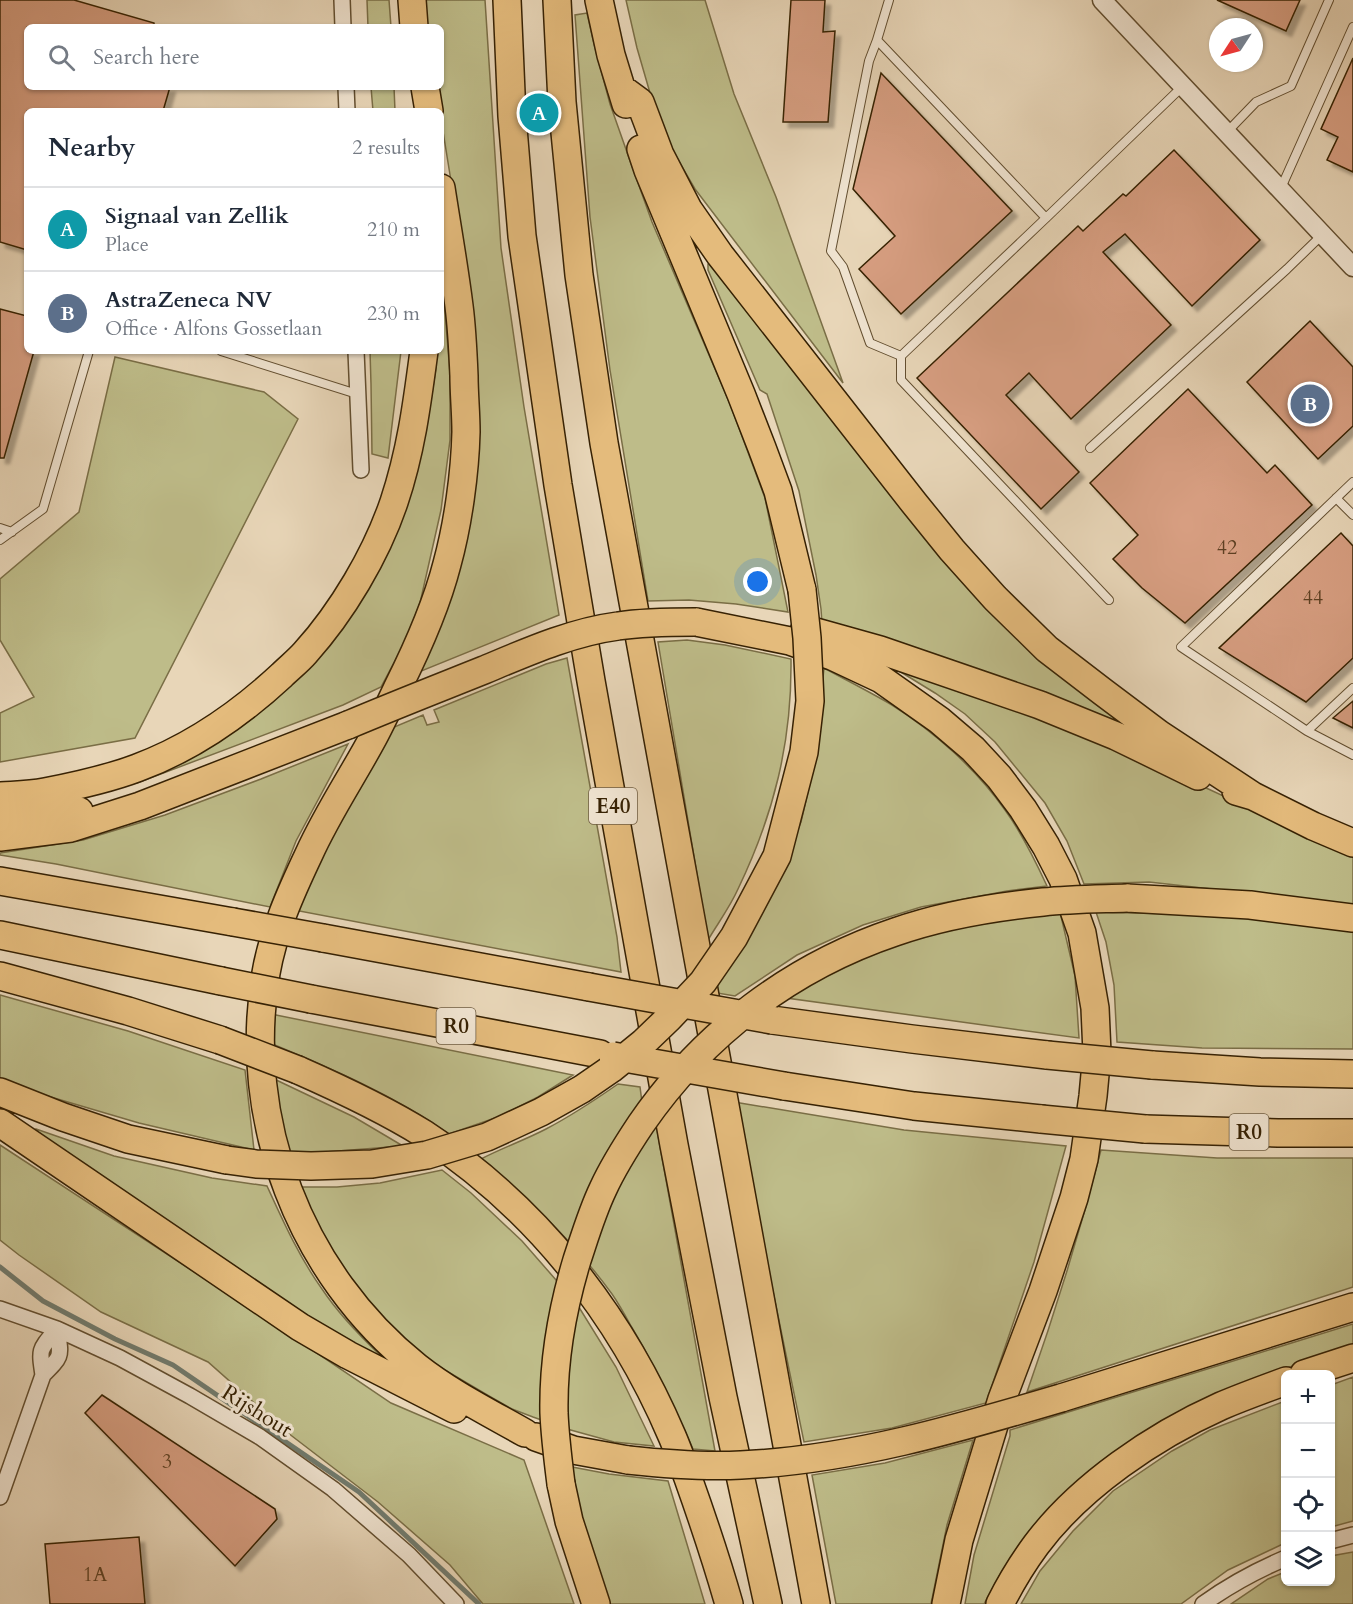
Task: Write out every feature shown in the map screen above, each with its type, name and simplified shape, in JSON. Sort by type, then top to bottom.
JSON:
[{"type":"highway","points":[[412,0],[414,24]]},
{"type":"highway","name":"E40","points":[[507,0],[512,116],[522,236],[558,485],[674,1145],[723,1396],[768,1604]]},
{"type":"highway","name":"E40","points":[[557,0],[562,102],[579,275],[604,443],[816,1604]]},
{"type":"highway","points":[[0,1092],[128,1139],[227,1160],[311,1167],[372,1164],[427,1155],[487,1137],[541,1112],[582,1089],[611,1069],[643,1043],[703,982],[734,937],[777,856],[804,752],[810,701],[802,590],[774,480],[741,394],[648,171],[611,54],[599,0]]},
{"type":"highway","points":[[621,88],[640,102],[660,155],[688,209],[720,255],[922,512],[995,598],[1047,649],[1159,734],[1253,796],[1353,843]]},
{"type":"highway","points":[[413,90],[415,108]]},
{"type":"highway","points":[[426,90],[428,108]]},
{"type":"highway","points":[[444,207],[460,309],[466,433],[459,507],[447,564],[431,617],[411,662],[375,735],[310,850],[289,899],[274,938],[266,970],[260,1038],[267,1120],[274,1151],[287,1190],[323,1261],[356,1307],[387,1341],[418,1368],[455,1393],[525,1432]]},
{"type":"highway","points":[[0,796],[44,792],[94,781],[137,768],[179,749],[220,724],[267,689],[304,654],[343,603],[373,551],[394,504],[416,419],[424,354]]},
{"type":"highway","points":[[0,837],[71,828],[140,806],[564,639],[617,626],[742,619],[818,632],[880,650],[1040,705],[1116,736],[1211,783],[1253,796]]},
{"type":"highway","points":[[696,622],[790,641],[832,656],[880,679],[939,720],[973,749],[999,777],[1023,809],[1063,879],[1082,933],[1095,1008],[1097,1053],[1084,1159],[1074,1198],[1043,1291],[998,1410],[959,1540],[946,1604]]},
{"type":"highway","points":[[0,814],[59,813],[140,806]]},
{"type":"highway","points":[[0,881],[772,1020],[1047,1055],[1152,1065],[1260,1072],[1353,1074]]},
{"type":"highway","points":[[596,1604],[569,1521],[556,1447],[555,1381],[565,1306],[573,1273],[599,1197],[625,1148],[653,1107],[688,1064],[720,1032],[783,986],[857,946],[946,917],[990,909],[1044,902],[1127,898],[1250,905],[1353,918]]},
{"type":"highway","name":"R0","points":[[0,934],[221,981],[600,1054],[914,1106],[1145,1129],[1353,1133]]},
{"type":"highway","points":[[0,976],[128,1011],[220,1040],[298,1070],[352,1095],[423,1134],[493,1186],[542,1233],[571,1265],[600,1305],[641,1371],[672,1436],[695,1497],[729,1604]]},
{"type":"highway","points":[[0,1123],[300,1327],[348,1356],[457,1411],[573,1450],[627,1460],[701,1466],[741,1465],[810,1459],[873,1448],[952,1430],[1061,1398],[1353,1307]]},
{"type":"highway","points":[[1316,1370],[1353,1358]]},
{"type":"highway","points":[[1000,1604],[1012,1580],[1036,1545],[1069,1508],[1103,1478],[1155,1441],[1221,1406],[1281,1383]]},
{"type":"street","points":[[342,0],[343,24]]},
{"type":"street","points":[[1102,0],[1353,267]]},
{"type":"street","points":[[346,90],[347,108]]},
{"type":"street","points":[[356,354],[361,470]]},
{"type":"street","name":"Rijshout","points":[[0,1309],[57,1329],[130,1364],[260,1437],[333,1490],[392,1540],[456,1604]]},
{"type":"street","points":[[0,1497],[43,1375],[58,1361],[60,1353],[57,1329]]},
{"type":"street","points":[[1335,1540],[1353,1535]]},
{"type":"street","points":[[1203,1604],[1250,1574],[1281,1560]]},
{"type":"lane","points":[[889,0],[869,61],[831,251],[843,267],[870,343],[901,356]]},
{"type":"lane","points":[[1227,132],[1256,102],[1291,86],[1329,0]]},
{"type":"lane","points":[[1280,189],[1353,27]]},
{"type":"lane","points":[[877,40],[1046,218]]},
{"type":"lane","points":[[1109,600],[901,381],[901,356],[1183,86]]},
{"type":"lane","points":[[1090,448],[1287,270],[1323,234]]},
{"type":"lane","points":[[0,540],[43,509],[88,354]]},
{"type":"lane","points":[[230,354],[357,394]]},
{"type":"lane","points":[[1353,482],[1181,647],[1307,731],[1353,755]]},
{"type":"lane","points":[[1336,498],[1353,515]]},
{"type":"lane","points":[[0,528],[12,532]]},
{"type":"lane","points":[[1307,731],[1353,688]]},
{"type":"shaded area","points":[[367,0],[389,0],[391,24],[368,24]]},
{"type":"shaded area","points":[[424,0],[485,0],[501,248],[524,407],[559,615],[419,672],[442,613],[467,280],[444,138],[444,108],[440,108],[436,90],[444,90],[444,24],[426,24]]},
{"type":"shaded area","points":[[626,0],[705,0],[734,94],[776,197],[843,383],[695,189],[661,131]]},
{"type":"shaded area","points":[[587,13],[610,104],[652,222],[730,404],[765,498],[788,612],[689,600],[648,601],[610,370],[590,217],[575,15]]},
{"type":"shaded area","points":[[371,90],[394,90],[395,108],[373,108]]},
{"type":"shaded area","points":[[715,262],[781,352],[1141,735],[822,624],[816,575],[799,491],[767,394],[760,390],[708,270],[708,264]]},
{"type":"shaded area","points":[[444,304],[450,374],[450,440],[441,510],[420,603],[405,642],[381,687],[343,705],[137,783],[136,778],[278,696],[411,483],[426,432],[436,354],[444,354]]},
{"type":"shaded area","points":[[370,354],[401,354],[388,458],[372,454]]},
{"type":"shaded area","points":[[115,357],[264,392],[298,419],[135,738],[0,762],[0,713],[34,697],[0,640],[0,579],[79,512]]},
{"type":"shaded area","points":[[687,640],[725,645],[791,659],[788,719],[771,805],[751,861],[738,889],[708,940],[658,642]]},
{"type":"shaded area","points":[[567,658],[617,937],[621,972],[294,910],[387,730],[423,715],[427,725],[439,722],[434,710],[546,664]]},
{"type":"shaded area","points":[[891,666],[989,696],[1204,787],[1353,856],[1353,905],[1149,882],[1084,884],[1067,841],[1045,803],[995,742],[965,714]]},
{"type":"shaded area","points":[[824,668],[884,700],[954,752],[994,795],[1011,819],[1047,886],[921,907],[863,925],[797,955],[735,996],[711,992],[744,944],[765,908],[801,822],[814,766]]},
{"type":"shaded area","points":[[348,744],[296,841],[270,907],[0,855],[0,853],[83,840],[165,815]]},
{"type":"shaded area","points":[[1060,912],[1075,976],[1079,1038],[779,997],[914,934]]},
{"type":"shaded area","points":[[1096,912],[1224,915],[1353,931],[1353,1049],[1202,1048],[1117,1042],[1114,985],[1106,942]]},
{"type":"shaded area","points":[[0,995],[128,1031],[245,1070],[254,1150],[139,1123],[10,1085],[0,1079]]},
{"type":"shaded area","points":[[271,1014],[573,1075],[538,1097],[498,1117],[449,1134],[385,1095],[270,1043]]},
{"type":"shaded area","points":[[272,1078],[354,1117],[403,1146],[286,1155]]},
{"type":"shaded area","points":[[618,1084],[640,1087],[646,1133],[655,1119],[715,1451],[693,1449],[648,1356],[617,1302],[598,1275],[551,1222],[481,1159],[555,1124]]},
{"type":"shaded area","points":[[734,1102],[904,1130],[1066,1146],[1034,1262],[986,1403],[892,1428],[804,1442]]},
{"type":"shaded area","points":[[36,1129],[114,1156],[212,1178],[267,1186],[292,1239],[314,1277],[342,1315],[380,1355],[376,1361],[36,1137]]},
{"type":"shaded area","points":[[0,1145],[391,1403],[524,1460],[574,1604],[483,1604],[450,1565],[378,1502],[288,1433],[208,1362],[101,1312],[0,1240]]},
{"type":"shaded area","points":[[1101,1150],[1217,1158],[1353,1158],[1353,1287],[1027,1392],[1067,1272]]},
{"type":"shaded area","points":[[442,1170],[471,1193],[522,1241],[577,1304],[616,1367],[654,1446],[614,1442],[567,1429],[512,1409],[416,1353],[345,1279],[294,1187],[337,1187],[380,1183]]},
{"type":"shaded area","points":[[1353,1324],[1353,1345],[1236,1386],[1098,1466],[1056,1501],[1019,1545],[984,1604],[965,1604],[974,1555],[1010,1430]]},
{"type":"shaded area","points":[[1353,1377],[1353,1521],[1335,1526],[1335,1424],[1335,1384]]},
{"type":"shaded area","points":[[1281,1403],[1281,1545],[1228,1570],[1181,1604],[1021,1604],[1040,1571],[1073,1531],[1113,1491],[1172,1451],[1210,1430]]},
{"type":"shaded area","points":[[973,1440],[947,1525],[931,1604],[836,1604],[812,1475],[885,1463]]},
{"type":"shaded area","points":[[567,1466],[668,1481],[705,1604],[606,1604]]},
{"type":"shaded area","points":[[1353,1552],[1353,1604],[1231,1604],[1268,1579],[1281,1574],[1281,1586],[1335,1586],[1335,1555]]},
{"type":"building","points":[[0,0],[74,0],[154,23],[24,24],[24,90],[169,90],[164,108],[24,108],[24,249],[0,242]]},
{"type":"building","points":[[791,0],[825,0],[823,32],[835,31],[828,122],[783,122]]},
{"type":"building","points":[[1217,0],[1300,0],[1286,31],[1263,21],[1263,18],[1257,18]]},
{"type":"building","points":[[1353,58],[1353,172],[1327,160],[1338,137],[1321,129]]},
{"type":"building","points":[[881,73],[1012,211],[901,314],[859,269],[895,236],[853,189]]},
{"type":"building","points":[[1174,150],[1260,240],[1192,306],[1125,234],[1103,252],[1171,325],[1071,419],[1029,373],[1006,395],[1079,472],[1041,509],[917,378],[1078,226],[1083,231],[1123,194],[1126,196]]},
{"type":"building","points":[[0,309],[24,315],[24,354],[33,354],[4,458],[0,458]]},
{"type":"building","points":[[1310,321],[1353,367],[1353,426],[1318,459],[1247,382]]},
{"type":"building","points":[[1188,389],[1267,473],[1275,465],[1312,505],[1185,623],[1142,588],[1113,559],[1138,535],[1090,483]]},
{"type":"building","points":[[1341,533],[1353,546],[1353,658],[1306,702],[1219,648]]},
{"type":"building","points":[[1353,701],[1353,728],[1333,718]]},
{"type":"building","points":[[102,1395],[275,1509],[277,1519],[235,1566],[85,1413]]},
{"type":"building","points":[[139,1537],[145,1604],[50,1604],[45,1544]]},
{"type":"waterway","points":[[0,1267],[43,1301],[115,1339],[173,1365],[359,1492],[479,1604]]},
{"type":"place","name":"Signaal van Zellik","points":[[539,113]]},
{"type":"place","name":"AstraZeneca NV","points":[[1310,404]]}]
